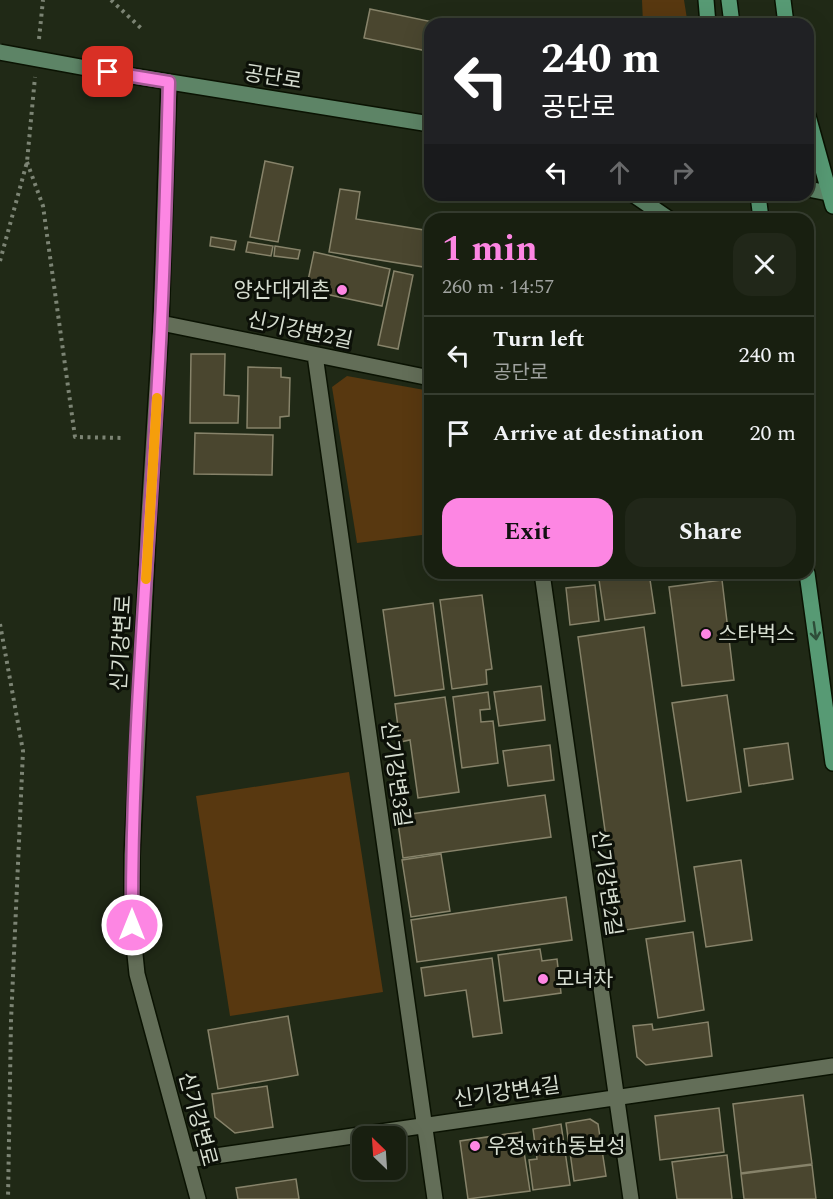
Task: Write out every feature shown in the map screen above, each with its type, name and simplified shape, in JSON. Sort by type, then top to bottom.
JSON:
[{"type":"main road","points":[[706,0],[708,18]]},
{"type":"main road","points":[[729,0],[731,18]]},
{"type":"main road","points":[[783,0],[785,18]]},
{"type":"main road","points":[[814,136],[832,198]]},
{"type":"main road","points":[[808,579],[833,763]]},
{"type":"street","name":"공단로","points":[[0,52],[108,72],[424,123]]},
{"type":"street","name":"신기강변로","points":[[169,82],[161,323],[132,855],[132,925],[137,974],[198,1199]]},
{"type":"street","points":[[814,191],[832,198]]},
{"type":"street","points":[[643,201],[660,213]]},
{"type":"street","name":"신기강변2길","points":[[161,323],[424,377]]},
{"type":"street","name":"신기강변3길","points":[[315,355],[435,1199]]},
{"type":"street","name":"신기강변2길","points":[[543,579],[631,1199]]},
{"type":"street","name":"신기강변4길","points":[[188,1160],[833,1066]]},
{"type":"path","points":[[38,46],[43,0]]},
{"type":"path","points":[[111,0],[143,30]]},
{"type":"path","points":[[0,261],[27,162],[36,69]]},
{"type":"path","points":[[27,162],[43,206],[75,437],[124,438]]},
{"type":"path","points":[[0,624],[23,751],[11,1021],[8,1199]]},
{"type":"shaded area","points":[[642,0],[684,0],[687,18],[643,18]]},
{"type":"shaded area","points":[[347,376],[424,390],[424,535],[357,543],[332,387]]},
{"type":"shaded area","points":[[349,772],[383,992],[230,1016],[196,796]]},
{"type":"building","points":[[370,9],[424,20],[424,50],[364,38]]},
{"type":"building","points":[[265,161],[293,167],[278,242],[250,237]]},
{"type":"building","points":[[340,189],[360,192],[356,219],[424,230],[424,267],[329,252]]},
{"type":"building","points":[[211,237],[236,241],[234,250],[210,246]]},
{"type":"building","points":[[248,242],[273,246],[271,256],[246,252]]},
{"type":"building","points":[[275,246],[300,250],[298,259],[274,256]]},
{"type":"building","points":[[314,252],[390,269],[382,306],[306,290]]},
{"type":"building","points":[[394,271],[413,275],[398,349],[378,345]]},
{"type":"building","points":[[191,354],[225,354],[224,395],[239,396],[238,423],[190,423]]},
{"type":"building","points":[[248,367],[281,368],[281,377],[290,378],[289,416],[280,417],[280,428],[247,428]]},
{"type":"building","points":[[195,433],[273,435],[272,475],[194,474]]},
{"type":"building","points":[[599,579],[650,579],[655,613],[605,620]]},
{"type":"building","points":[[722,580],[734,680],[682,686],[669,587]]},
{"type":"building","points":[[595,585],[599,621],[570,625],[566,588]]},
{"type":"building","points":[[482,595],[492,669],[486,670],[487,684],[452,689],[440,600]]},
{"type":"building","points":[[433,603],[444,689],[395,696],[383,610]]},
{"type":"building","points":[[644,627],[685,921],[619,931],[578,637]]},
{"type":"building","points":[[541,686],[545,720],[499,726],[494,692]]},
{"type":"building","points":[[488,692],[490,709],[480,710],[481,722],[493,721],[498,763],[462,768],[453,697]]},
{"type":"building","points":[[727,695],[741,792],[687,801],[672,703]]},
{"type":"building","points":[[445,697],[459,792],[418,798],[410,740],[400,742],[395,704]]},
{"type":"building","points":[[788,743],[793,779],[749,786],[744,749]]},
{"type":"building","points":[[550,745],[554,780],[508,786],[503,751]]},
{"type":"building","points":[[545,795],[551,837],[403,858],[397,816]]},
{"type":"building","points":[[441,854],[450,911],[411,917],[402,860]]},
{"type":"building","points":[[741,860],[752,940],[706,947],[694,867]]},
{"type":"building","points":[[566,897],[572,940],[417,962],[411,920]]},
{"type":"building","points":[[693,932],[704,1010],[658,1018],[646,939]]},
{"type":"building","points":[[540,949],[542,961],[557,959],[561,993],[504,1001],[498,955]]},
{"type":"building","points":[[492,958],[502,1033],[473,1037],[466,990],[425,996],[421,968]]},
{"type":"building","points":[[288,1016],[298,1075],[218,1089],[208,1030]]},
{"type":"building","points":[[708,1022],[712,1056],[646,1065],[637,1057],[633,1026],[652,1024],[653,1030]]},
{"type":"building","points":[[267,1086],[273,1127],[235,1133],[215,1117],[212,1094]]},
{"type":"building","points":[[803,1095],[812,1164],[741,1173],[733,1104]]},
{"type":"building","points":[[719,1108],[724,1152],[660,1160],[655,1116]]},
{"type":"building","points":[[590,1119],[598,1124],[606,1176],[574,1181],[566,1123]]},
{"type":"building","points":[[561,1124],[570,1185],[533,1190],[529,1160],[537,1159],[533,1129]]},
{"type":"building","points":[[521,1132],[530,1191],[468,1199],[460,1141]]},
{"type":"building","points":[[727,1155],[732,1199],[677,1199],[672,1162]]},
{"type":"building","points":[[812,1165],[816,1199],[744,1199],[741,1174]]},
{"type":"building","points":[[296,1179],[299,1199],[238,1199],[236,1188]]},
{"type":"slow traffic","points":[[146,579],[157,398]]},
{"type":"place","name":"양산대게촌","points":[[342,290]]},
{"type":"place","name":"스타벅스","points":[[706,634]]},
{"type":"place","name":"모녀차","points":[[543,979]]},
{"type":"place","name":"우정with동보성","points":[[475,1146]]},
{"type":"route","points":[[108,72],[169,82],[161,323],[132,855],[132,925]]}]
